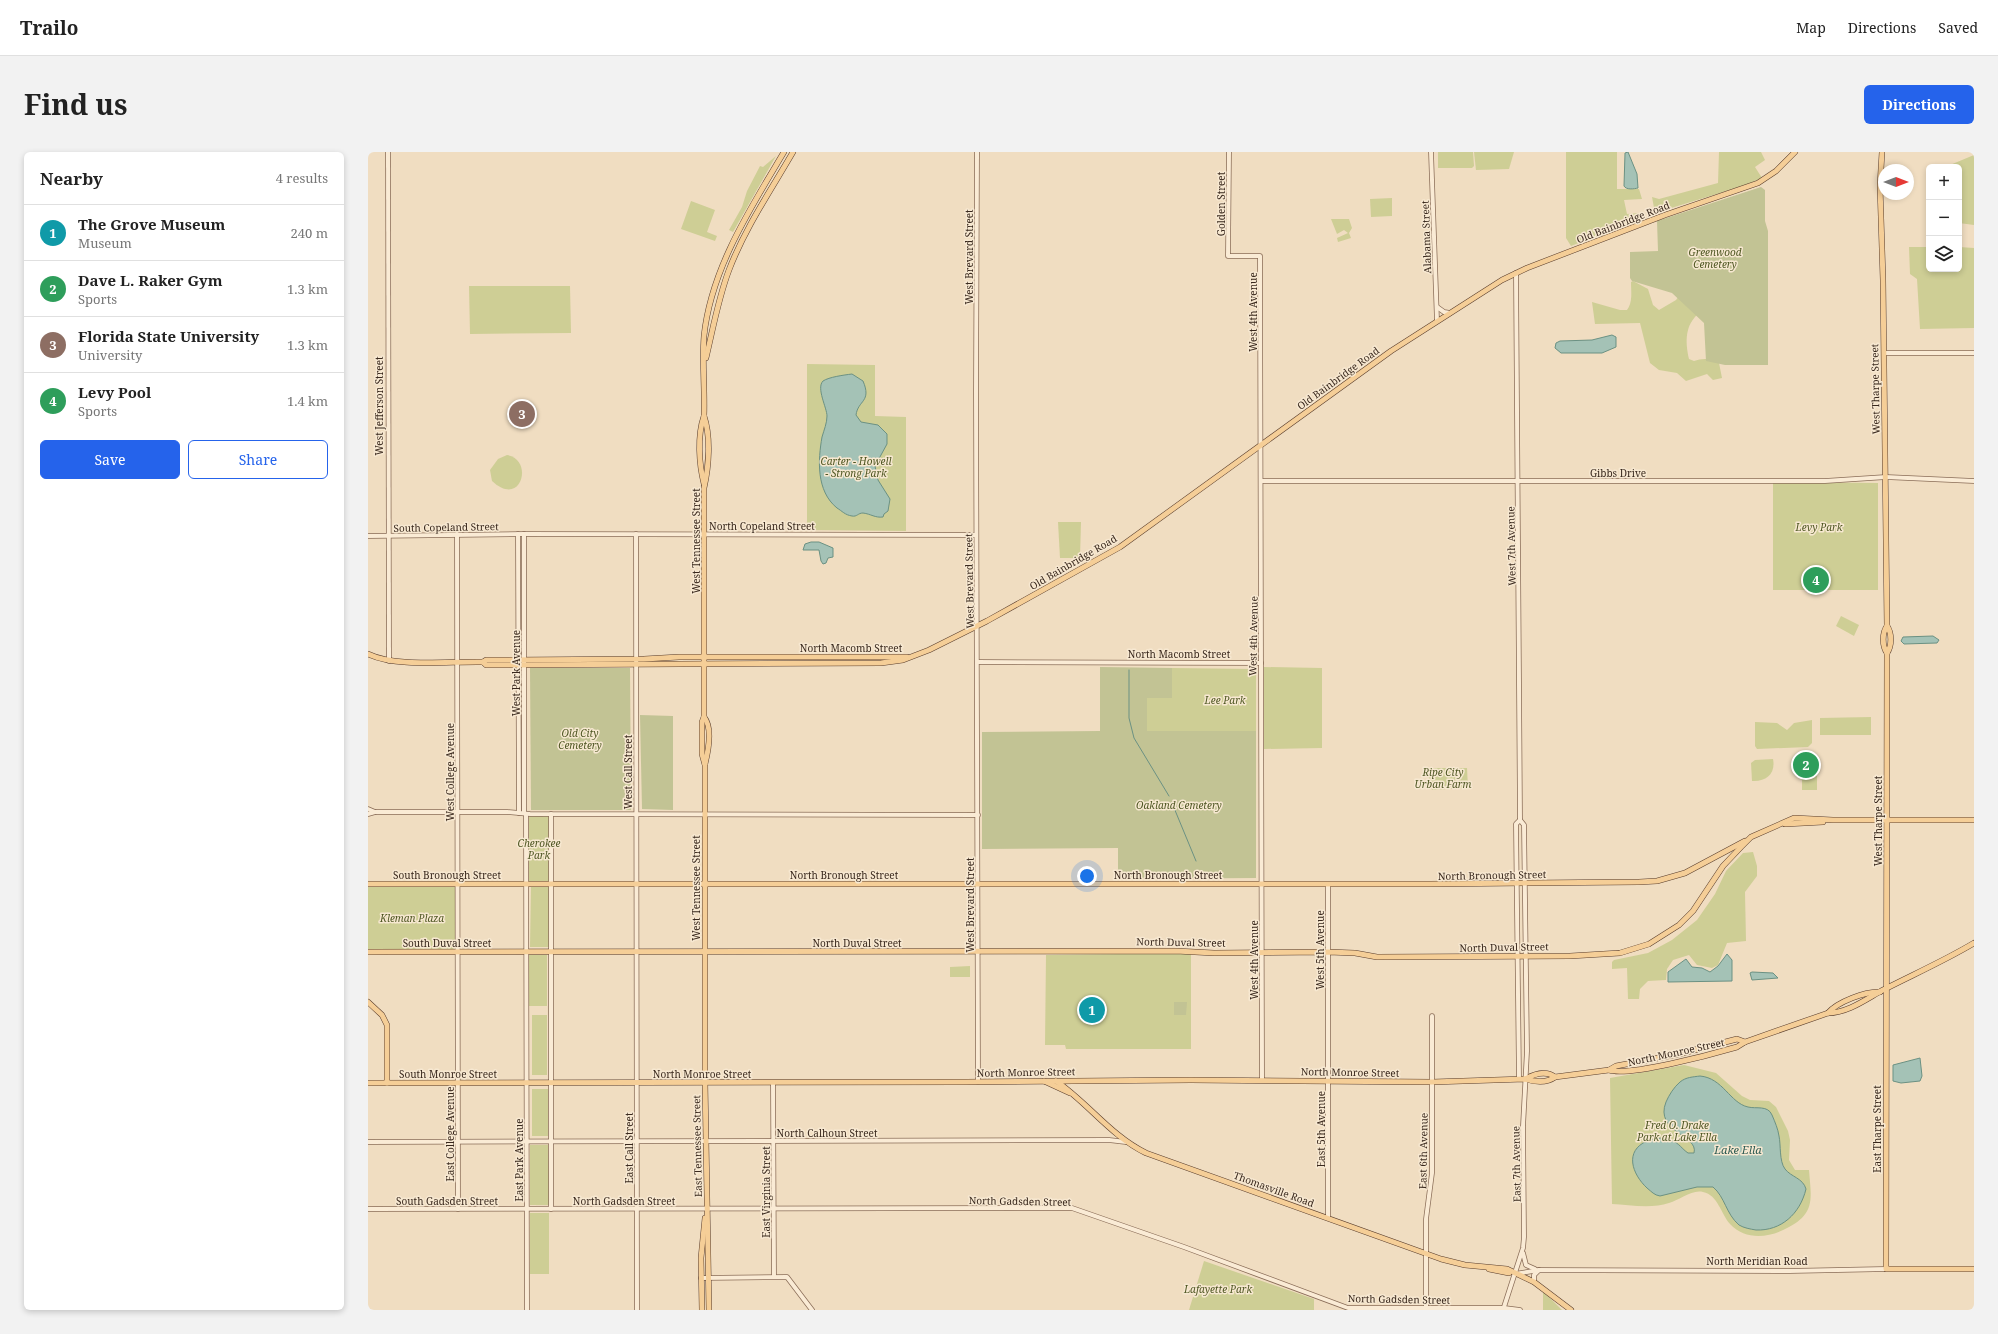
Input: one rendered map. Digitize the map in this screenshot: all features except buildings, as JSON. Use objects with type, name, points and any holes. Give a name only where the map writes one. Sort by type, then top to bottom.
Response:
[{"type":"main road","points":[[778,152],[778,162]]},
{"type":"main road","name":"West Tennessee Street","points":[[704,1011],[704,765],[708,754],[708,722],[704,717],[704,488],[708,472],[707,425],[704,416],[704,339],[706,325],[719,278],[737,234],[784,152]]},
{"type":"main road","name":"West Tennessee Street","points":[[704,365],[718,305],[731,264],[743,239],[793,152]]},
{"type":"main road","name":"Old Bainbridge Road","points":[[910,657],[930,650],[977,626],[1120,547],[1391,351],[1516,273],[1665,215],[1747,188],[1774,173],[1795,152]]},
{"type":"main road","name":"West Tharpe Street","points":[[1882,152],[1880,186],[1886,477],[1887,626],[1884,631],[1884,649],[1887,653],[1888,820],[1883,991]]},
{"type":"main road","name":"North Macomb Street","points":[[369,654],[389,661],[483,662],[486,665],[521,662],[704,661],[881,663],[897,662],[910,657]]},
{"type":"main road","name":"North Duval Street","points":[[527,952],[1328,952],[1355,953],[1377,957],[1612,954],[1644,946],[1661,938],[1685,920],[1723,866],[1751,838],[1794,818],[1833,820],[1974,820]]},
{"type":"main road","name":"North Bronough Street","points":[[526,884],[1328,884],[1639,882],[1670,878],[1694,869],[1751,838]]},
{"type":"main road","name":"South Bronough Street","points":[[368,884],[526,884]]},
{"type":"main road","name":"North Monroe Street","points":[[1609,1070],[1617,1073],[1653,1067],[1732,1049],[1745,1042],[1828,1013],[1833,1007],[1871,991],[1883,991],[1932,967],[1974,943]]},
{"type":"main road","name":"South Duval Street","points":[[368,952],[527,952]]},
{"type":"main road","name":"East Tharpe Street","points":[[1883,991],[1886,1269]]},
{"type":"main road","points":[[368,1002],[384,1018],[387,1025],[387,1083]]},
{"type":"main road","name":"East Tennessee Street","points":[[704,1011],[709,1310]]},
{"type":"main road","name":"North Monroe Street","points":[[527,1083],[978,1082],[1076,1080],[1432,1082],[1522,1079],[1533,1081],[1550,1080],[1555,1077],[1609,1070],[1616,1066],[1653,1060],[1737,1039],[1745,1042]]},
{"type":"main road","points":[[1653,1060],[1653,1067]]},
{"type":"main road","points":[[1073,1093],[1071,1088],[1076,1080]]},
{"type":"main road","name":"Thomasville Road","points":[[1043,1081],[1073,1093]]},
{"type":"main road","name":"Thomasville Road","points":[[1056,1081],[1073,1093],[1126,1142],[1146,1153],[1425,1254],[1452,1262],[1485,1267],[1515,1274],[1534,1282],[1571,1310]]},
{"type":"main road","name":"South Monroe Street","points":[[368,1083],[527,1083]]},
{"type":"main road","name":"East Tennessee Street","points":[[702,1310],[702,1237],[707,1209]]},
{"type":"main road","name":"North Meridian Road","points":[[1886,1269],[1974,1269]]},
{"type":"street","name":"West Jefferson Street","points":[[388,152],[389,661]]},
{"type":"street","name":"West Brevard Street","points":[[977,152],[976,535],[978,1082]]},
{"type":"street","name":"Golden Street","points":[[1229,152],[1228,256],[1260,256]]},
{"type":"street","name":"Alabama Street","points":[[1431,152],[1437,321]]},
{"type":"street","name":"West 4th Avenue","points":[[1260,256],[1262,443],[1262,1080]]},
{"type":"street","name":"West 7th Avenue","points":[[1516,273],[1520,820],[1524,825],[1527,1015]]},
{"type":"street","points":[[1436,306],[1444,312],[1450,313]]},
{"type":"street","points":[[1884,353],[1974,352]]},
{"type":"street","name":"Gibbs Drive","points":[[1262,481],[1825,481],[1886,477],[1974,481]]},
{"type":"street","name":"West College Avenue","points":[[457,534],[458,1011]]},
{"type":"street","name":"West Park Avenue","points":[[518,534],[518,633],[524,693],[527,1010]]},
{"type":"street","name":"South Copeland Street","points":[[368,536],[524,534]]},
{"type":"street","name":"North Copeland Street","points":[[524,534],[976,535]]},
{"type":"street","name":"West Park Avenue","points":[[519,813],[518,693],[524,633],[524,534]]},
{"type":"street","name":"West Call Street","points":[[636,534],[636,1011]]},
{"type":"street","points":[[518,556],[524,556]]},
{"type":"street","points":[[518,633],[524,633]]},
{"type":"street","name":"North Macomb Street","points":[[977,662],[1261,663]]},
{"type":"street","points":[[518,693],[524,693]]},
{"type":"street","points":[[519,784],[524,784]]},
{"type":"street","points":[[368,809],[375,812]]},
{"type":"street","points":[[368,814],[375,812],[458,812],[525,814],[978,815]]},
{"type":"street","points":[[551,1209],[550,1011],[552,814]]},
{"type":"street","name":"West 7th Avenue","points":[[1518,1016],[1516,824],[1520,820]]},
{"type":"street","name":"West 5th Avenue","points":[[1328,884],[1328,1016]]},
{"type":"street","points":[[1517,909],[1525,909]]},
{"type":"street","name":"East Park Avenue","points":[[527,1010],[527,1310]]},
{"type":"street","name":"East College Avenue","points":[[458,1011],[458,1209]]},
{"type":"street","name":"East Call Street","points":[[636,1011],[637,1310]]},
{"type":"street","name":"East 7th Avenue","points":[[1522,1079],[1527,1051],[1527,1015]]},
{"type":"street","name":"East 5th Avenue","points":[[1328,1016],[1328,1218]]},
{"type":"street","name":"East 6th Avenue","points":[[1426,1309],[1426,1219],[1432,1178],[1432,1016]]},
{"type":"street","name":"East 7th Avenue","points":[[1504,1309],[1523,1248],[1522,1079],[1519,1051],[1518,1016]]},
{"type":"street","points":[[1519,1051],[1527,1051]]},
{"type":"street","name":"East Virginia Street","points":[[773,1083],[774,1277]]},
{"type":"street","points":[[1109,1140],[1114,1132]]},
{"type":"street","name":"North Calhoun Street","points":[[368,1142],[1109,1140],[1126,1142]]},
{"type":"street","name":"North Gadsden Street","points":[[527,1209],[1072,1208],[1192,1250],[1342,1306],[1354,1308],[1520,1310]]},
{"type":"street","name":"South Gadsden Street","points":[[368,1210],[527,1209]]},
{"type":"street","points":[[1523,1248],[1523,1260],[1526,1265],[1539,1270]]},
{"type":"street","name":"North Meridian Road","points":[[1515,1274],[1539,1270],[1789,1271],[1886,1269]]},
{"type":"street","points":[[1534,1282],[1534,1274],[1539,1270]]},
{"type":"street","points":[[701,1278],[787,1277],[805,1303],[812,1310]]},
{"type":"green space","points":[[1438,152],[1473,152],[1474,166],[1472,168],[1438,168]]},
{"type":"green space","points":[[1474,152],[1514,152],[1509,169],[1476,170]]},
{"type":"green space","points":[[1566,152],[1617,152],[1617,189],[1639,189],[1642,199],[1624,200],[1627,214],[1641,213],[1642,218],[1571,246],[1566,238]]},
{"type":"green space","points":[[1719,152],[1761,152],[1765,160],[1755,167],[1762,178],[1746,185],[1655,213],[1652,197],[1659,199],[1718,183]]},
{"type":"green space","points":[[1974,155],[1974,225],[1962,223],[1962,164],[1952,164]]},
{"type":"green space","points":[[776,156],[733,232],[729,230],[742,207],[747,191],[760,166],[763,167]]},
{"type":"green space","name":"Greenwood Cemetery","points":[[1761,187],[1765,190],[1765,221],[1768,231],[1768,365],[1725,365],[1706,361],[1704,323],[1672,293],[1632,281],[1630,278],[1630,252],[1658,251],[1657,221]]},
{"type":"green space","points":[[1392,198],[1392,216],[1371,217],[1370,199]]},
{"type":"green space","points":[[691,201],[715,210],[707,232],[717,236],[715,241],[681,229]]},
{"type":"green space","points":[[1331,219],[1349,219],[1352,228],[1349,233],[1351,238],[1338,242],[1337,238],[1348,233],[1344,230],[1337,234]]},
{"type":"green space","points":[[1909,247],[1926,247],[1926,272],[1962,272],[1962,247],[1974,248],[1974,328],[1920,329],[1917,279],[1910,274]]},
{"type":"green space","points":[[1633,281],[1648,289],[1653,305],[1659,310],[1676,300],[1679,296],[1699,313],[1691,323],[1687,334],[1689,359],[1694,361],[1707,359],[1716,361],[1719,363],[1722,378],[1713,380],[1707,374],[1686,381],[1677,373],[1659,370],[1650,363],[1640,323],[1595,324],[1592,302],[1620,310],[1627,310],[1631,300],[1631,282]]},
{"type":"green space","points":[[469,286],[570,286],[571,333],[470,334]]},
{"type":"green space","name":"Carter - Howell - Strong Park","points":[[807,364],[875,365],[875,416],[906,417],[906,531],[807,530]]},
{"type":"green space","points":[[507,455],[515,458],[520,465],[522,472],[521,480],[517,486],[511,489],[502,488],[492,481],[490,470],[498,459]]},
{"type":"green space","name":"Levy Park","points":[[1773,482],[1878,483],[1878,590],[1773,590]]},
{"type":"green space","points":[[1058,522],[1081,522],[1080,558],[1060,558]]},
{"type":"green space","points":[[1841,616],[1859,625],[1854,636],[1836,626]]},
{"type":"green space","name":"Oakland Cemetery","points":[[1100,667],[1172,668],[1172,698],[1147,698],[1147,731],[1256,731],[1256,878],[1118,879],[1118,848],[982,849],[982,732],[1100,731]]},
{"type":"green space","points":[[1264,667],[1322,668],[1322,748],[1264,749]]},
{"type":"green space","name":"Old City Cemetery","points":[[530,668],[630,668],[631,810],[531,810]]},
{"type":"green space","name":"Lee Park","points":[[1172,668],[1254,669],[1256,672],[1256,731],[1147,731],[1147,698],[1172,698]]},
{"type":"green space","points":[[640,715],[673,716],[673,810],[642,809]]},
{"type":"green space","points":[[1871,717],[1871,735],[1820,735],[1820,718]]},
{"type":"green space","points":[[1812,720],[1812,743],[1808,747],[1757,749],[1755,746],[1755,722],[1777,723],[1787,730],[1794,723]]},
{"type":"green space","points":[[1773,759],[1773,769],[1769,776],[1762,780],[1752,781],[1751,763],[1755,760]]},
{"type":"green space","name":"Ripe City Urban Farm","points":[[1426,768],[1467,768],[1468,788],[1432,790]]},
{"type":"green space","points":[[1802,774],[1817,774],[1817,790],[1802,790]]},
{"type":"green space","name":"Cherokee Park","points":[[529,816],[550,816],[550,881],[529,881]]},
{"type":"green space","points":[[1753,852],[1757,866],[1757,876],[1745,892],[1746,941],[1727,943],[1718,965],[1712,968],[1697,965],[1689,955],[1673,960],[1667,969],[1666,980],[1648,981],[1640,989],[1639,999],[1628,999],[1627,968],[1612,969],[1612,962],[1614,960],[1648,953],[1672,940],[1697,920],[1715,894],[1726,871],[1743,853]]},
{"type":"green space","points":[[531,886],[549,887],[549,947],[530,947]]},
{"type":"green space","name":"Kleman Plaza","points":[[368,887],[456,887],[456,947],[454,949],[368,949]]},
{"type":"green space","points":[[1191,953],[1191,1049],[1066,1049],[1065,1045],[1045,1045],[1046,955]]},
{"type":"green space","points":[[529,955],[547,955],[547,1006],[529,1006]]},
{"type":"green space","points":[[970,966],[970,977],[950,977],[950,967]]},
{"type":"green space","points":[[1174,1002],[1187,1002],[1186,1015],[1174,1015]]},
{"type":"green space","points":[[532,1015],[547,1015],[547,1075],[532,1075]]},
{"type":"green space","name":"Lake Ella","points":[[1684,1065],[1716,1073],[1742,1096],[1750,1100],[1769,1101],[1776,1107],[1788,1131],[1790,1140],[1789,1160],[1795,1170],[1809,1170],[1811,1188],[1810,1203],[1808,1210],[1798,1222],[1774,1234],[1758,1236],[1743,1233],[1730,1224],[1719,1205],[1712,1197],[1699,1191],[1690,1193],[1673,1202],[1662,1205],[1640,1206],[1612,1204],[1610,1078]]},
{"type":"green space","points":[[532,1089],[548,1089],[548,1136],[532,1136]]},
{"type":"green space","points":[[530,1145],[548,1145],[550,1205],[530,1205]]},
{"type":"green space","points":[[530,1213],[549,1213],[549,1274],[530,1274]]},
{"type":"green space","name":"Lafayette Park","points":[[1204,1261],[1314,1299],[1314,1310],[1189,1310]]},
{"type":"green space","points":[[1543,1291],[1562,1310],[1543,1310]]},
{"type":"water","points":[[1628,152],[1637,174],[1638,188],[1628,189],[1624,186],[1625,153]]},
{"type":"water","points":[[1612,335],[1616,337],[1616,347],[1602,353],[1561,353],[1555,348],[1556,343],[1560,341],[1592,340]]},
{"type":"water","points":[[852,374],[863,381],[866,393],[856,415],[861,422],[878,425],[887,434],[887,444],[875,466],[878,480],[890,499],[888,511],[883,517],[863,513],[854,516],[845,514],[830,501],[825,493],[820,475],[819,465],[822,437],[827,416],[821,393],[821,384],[829,378]]},
{"type":"water","points":[[819,542],[833,548],[833,557],[828,558],[826,563],[823,564],[819,550],[803,550],[805,544]]},
{"type":"water","points":[[1933,636],[1939,640],[1937,643],[1904,644],[1901,641],[1903,637]]},
{"type":"water","points":[[1727,954],[1732,960],[1732,981],[1668,982],[1668,972],[1686,959],[1692,967],[1702,968],[1710,972],[1718,966]]},
{"type":"water","points":[[1750,973],[1773,973],[1778,978],[1752,980]]},
{"type":"water","points":[[1920,1058],[1922,1076],[1920,1081],[1901,1083],[1893,1081],[1893,1065]]},
{"type":"water","name":"Lake Ella","points":[[1700,1076],[1715,1081],[1742,1105],[1768,1110],[1772,1115],[1779,1133],[1783,1166],[1788,1172],[1802,1182],[1806,1189],[1799,1206],[1794,1213],[1774,1228],[1756,1230],[1739,1225],[1731,1216],[1717,1191],[1713,1187],[1697,1187],[1660,1196],[1647,1188],[1634,1170],[1633,1157],[1635,1151],[1640,1145],[1653,1139],[1665,1138],[1671,1140],[1688,1153],[1694,1153],[1694,1147],[1671,1127],[1666,1120],[1664,1112],[1667,1099],[1682,1080]]},
{"type":"waterway","points":[[1129,670],[1129,718],[1134,738],[1169,796]]},
{"type":"waterway","points":[[1172,803],[1196,861]]},
{"type":"place","name":"Florida State University","points":[[522,414]]},
{"type":"place","name":"Levy Pool","points":[[1816,580]]},
{"type":"place","name":"Dave L. Raker Gym","points":[[1806,765]]},
{"type":"place","name":"The Grove Museum","points":[[1092,1010]]},
{"type":"park label","name":"Fred O. Drake Park at Lake Ella","points":[[1677,1130]]}]
